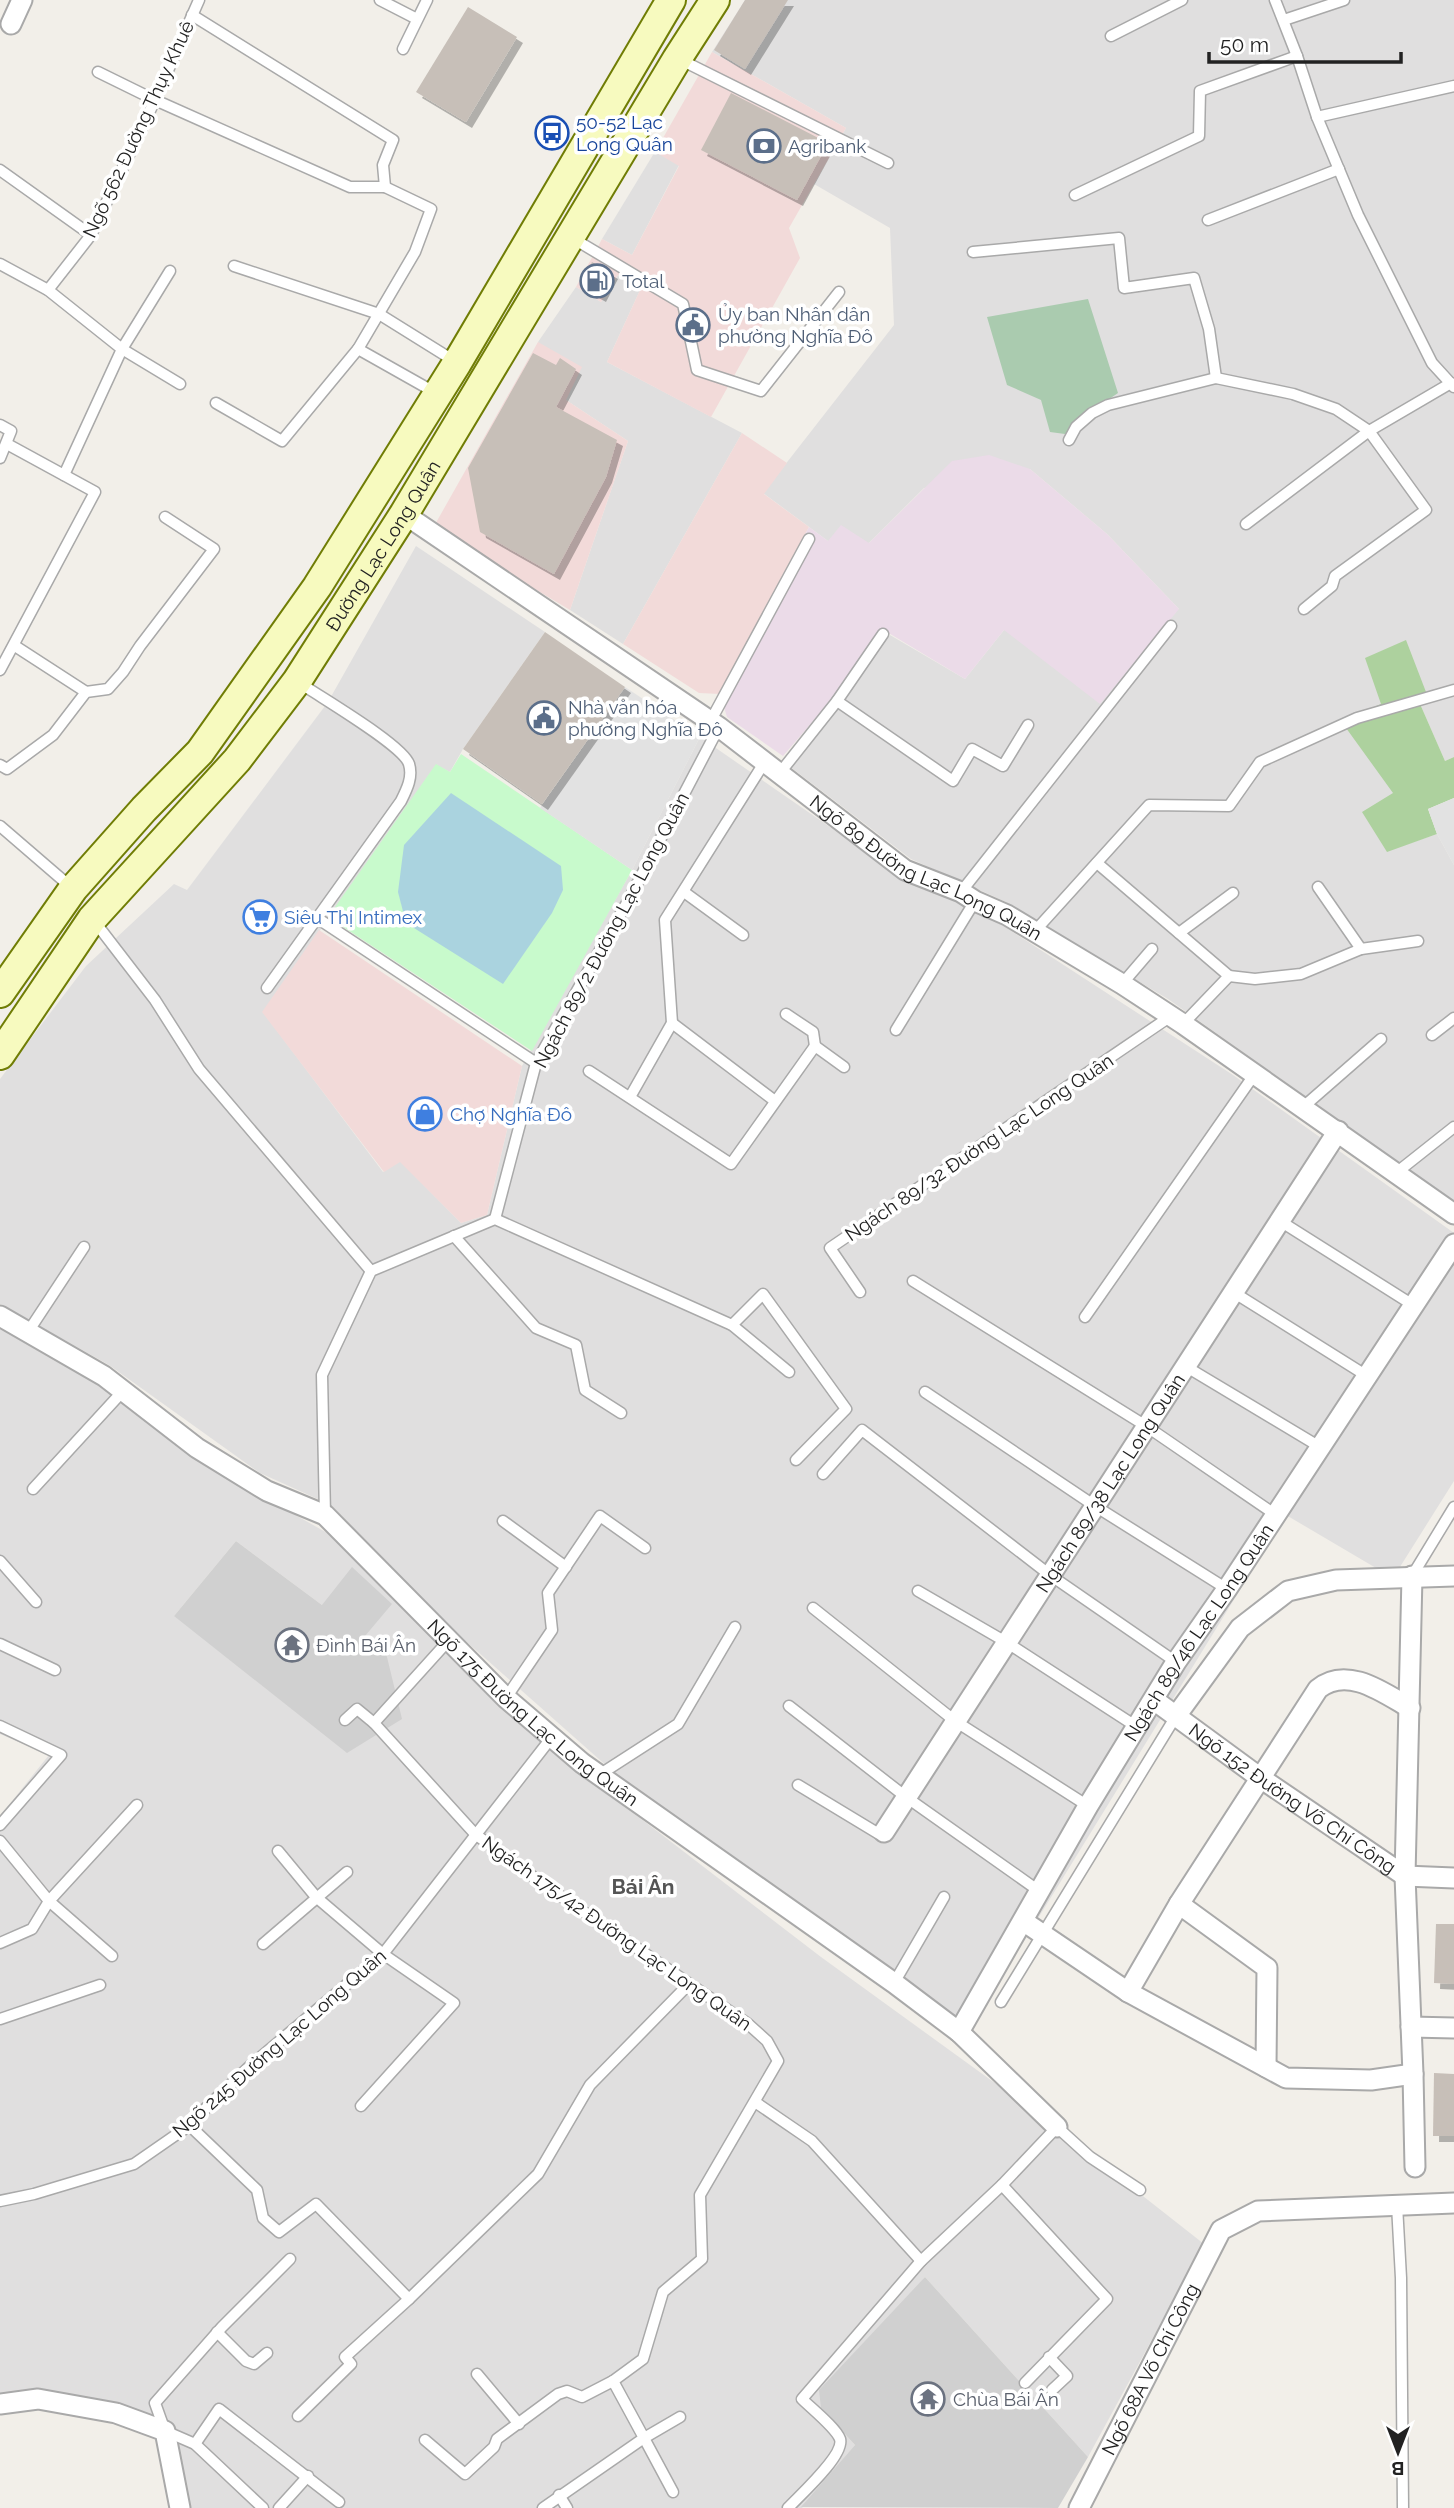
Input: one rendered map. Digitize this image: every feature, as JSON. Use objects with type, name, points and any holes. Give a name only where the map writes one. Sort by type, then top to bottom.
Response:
[{"type":"main road","name":"Đường Lạc Long Quân","points":[[1,989],[73,889],[144,809],[200,752],[317,587],[457,363],[671,0]]},
{"type":"main road","name":"Đường Lạc Long Quân","points":[[0,1055],[92,919],[237,760],[296,681],[404,514],[677,59],[718,2]]},
{"type":"main road","points":[[457,363],[484,379]]},
{"type":"main road","points":[[317,587],[346,606]]},
{"type":"main road","points":[[104,855],[128,877]]},
{"type":"street","points":[[10,24],[22,0]]},
{"type":"street","name":"Ngõ 89 Đường Lạc Long Quân","points":[[404,514],[714,724],[905,870],[1007,915],[1122,984],[1338,1131],[1454,1214]]},
{"type":"street","name":"Ngách 89/38 Lạc Long Quân","points":[[884,1832],[1338,1131]]},
{"type":"street","name":"Ngách 89/46 Lạc Long Quân","points":[[959,2032],[1088,1806],[1176,1662],[1454,1244]]},
{"type":"street","name":"Ngõ 175 Đường Lạc Long Quân","points":[[0,1316],[104,1376],[197,1448],[267,1491],[325,1515],[506,1698],[552,1737],[599,1775],[894,1983],[959,2032],[1056,2127]]},
{"type":"street","points":[[1412,1576],[1405,1876],[1415,2167]]},
{"type":"street","points":[[1176,1716],[1240,1628],[1288,1591],[1336,1580],[1454,1576]]},
{"type":"street","points":[[1128,1992],[1179,1904],[1318,1689],[1328,1682],[1346,1679],[1370,1684],[1410,1708]]},
{"type":"street","name":"Ngõ 152 Đường Võ Chí Công","points":[[1154,1700],[1259,1777],[1405,1876],[1454,1878]]},
{"type":"street","points":[[1179,1904],[1267,1968],[1266,2067]]},
{"type":"street","points":[[1023,1921],[1128,1992],[1286,2078],[1371,2080],[1413,2074]]},
{"type":"street","points":[[1411,2027],[1454,2028]]},
{"type":"street","points":[[1397,2204],[1454,2203]]},
{"type":"street","name":"Ngõ 68A Võ Chí Công","points":[[1079,2508],[1221,2230],[1258,2211],[1397,2204]]},
{"type":"street","points":[[0,2404],[38,2399],[116,2413],[165,2431],[180,2508]]},
{"type":"lane","name":"Ngõ 562 Đường Thụy Khuê","points":[[48,290],[91,234],[199,0]]},
{"type":"lane","points":[[380,0],[417,19]]},
{"type":"lane","points":[[403,49],[427,0]]},
{"type":"lane","points":[[1111,36],[1182,0]]},
{"type":"lane","points":[[1246,524],[1368,431],[1452,385],[1432,363],[1358,215],[1317,117],[1275,0]]},
{"type":"lane","points":[[1284,20],[1344,0]]},
{"type":"lane","points":[[192,15],[393,140],[383,165],[385,187]]},
{"type":"lane","points":[[1075,195],[1199,136],[1200,91],[1297,56]]},
{"type":"lane","points":[[677,59],[888,163]]},
{"type":"lane","points":[[98,72],[350,187],[385,187],[431,209],[415,252],[358,349],[282,441],[216,403]]},
{"type":"lane","points":[[1317,117],[1454,86]]},
{"type":"lane","points":[[1208,220],[1339,169]]},
{"type":"lane","points":[[0,170],[91,234]]},
{"type":"lane","points":[[570,237],[683,304],[697,370],[761,391],[839,292]]},
{"type":"lane","points":[[973,252],[1119,238],[1124,288],[1194,278],[1209,329],[1216,378]]},
{"type":"lane","points":[[0,264],[48,290],[122,349],[180,384]]},
{"type":"lane","points":[[234,266],[379,314],[457,363]]},
{"type":"lane","points":[[64,475],[122,349],[170,271]]},
{"type":"lane","points":[[358,349],[437,393]]},
{"type":"lane","points":[[1069,440],[1076,427],[1092,413],[1108,405],[1216,378],[1293,394],[1336,409],[1368,431],[1426,510],[1335,576],[1332,586],[1304,609]]},
{"type":"lane","points":[[0,425],[11,431],[0,458]]},
{"type":"lane","points":[[0,670],[95,492],[7,444]]},
{"type":"lane","points":[[15,646],[86,692],[108,689],[214,550],[164,517]]},
{"type":"lane","name":"Ngách 89/2 Đường Lạc Long Quân","points":[[495,1219],[536,1063],[628,901],[714,724],[809,539]]},
{"type":"lane","points":[[896,1030],[968,896],[1171,626]]},
{"type":"lane","points":[[630,1097],[672,1023],[666,920],[772,768],[837,701],[883,635]]},
{"type":"lane","points":[[267,988],[401,801],[410,777],[409,765],[397,748],[296,681]]},
{"type":"lane","points":[[1035,931],[1149,805],[1229,806],[1260,762],[1357,718],[1454,690]]},
{"type":"lane","points":[[0,765],[7,769],[53,735],[86,692]]},
{"type":"lane","points":[[837,701],[953,781],[972,749],[1003,766],[1028,725]]},
{"type":"lane","points":[[0,826],[73,889]]},
{"type":"lane","points":[[1097,863],[1229,976],[1255,979],[1301,974],[1361,949],[1418,941]]},
{"type":"lane","points":[[1318,887],[1361,949]]},
{"type":"lane","points":[[684,892],[743,935]]},
{"type":"lane","points":[[1179,933],[1233,892]]},
{"type":"lane","points":[[317,918],[536,1063]]},
{"type":"lane","points":[[92,919],[155,1000],[199,1069],[371,1271]]},
{"type":"lane","points":[[1122,984],[1152,949]]},
{"type":"lane","points":[[1177,1020],[1229,976]]},
{"type":"lane","points":[[589,1071],[731,1164],[815,1046],[813,1032],[786,1014]]},
{"type":"lane","points":[[1432,1035],[1454,1018]]},
{"type":"lane","name":"Ngách 89/32 Đường Lạc Long Quân","points":[[860,1292],[830,1248],[1177,1020]]},
{"type":"lane","points":[[672,1023],[775,1101]]},
{"type":"lane","points":[[1301,1108],[1381,1039]]},
{"type":"lane","points":[[815,1046],[844,1067]]},
{"type":"lane","points":[[1085,1317],[1254,1075]]},
{"type":"lane","points":[[1396,1173],[1454,1127]]},
{"type":"lane","points":[[325,1515],[322,1375],[371,1271],[495,1219],[732,1325],[789,1372]]},
{"type":"lane","points":[[1280,1221],[1413,1305]]},
{"type":"lane","points":[[454,1237],[536,1328],[576,1345],[585,1390],[621,1413]]},
{"type":"lane","points":[[28,1332],[84,1247]]},
{"type":"lane","points":[[913,1281],[1146,1426],[1276,1515]]},
{"type":"lane","points":[[1233,1292],[1367,1376]]},
{"type":"lane","points":[[732,1325],[763,1294],[846,1409],[796,1460]]},
{"type":"lane","points":[[1185,1366],[1320,1447]]},
{"type":"lane","points":[[33,1489],[123,1391]]},
{"type":"lane","points":[[925,1392],[1095,1506],[1227,1589]]},
{"type":"lane","points":[[823,1474],[862,1430],[1050,1575],[1176,1662]]},
{"type":"lane","points":[[1412,1576],[1454,1507]]},
{"type":"lane","points":[[506,1698],[552,1630],[548,1593],[600,1516],[645,1548]]},
{"type":"lane","points":[[503,1521],[566,1567]]},
{"type":"lane","points":[[0,1561],[36,1602]]},
{"type":"lane","points":[[918,1591],[1006,1642],[1137,1727]]},
{"type":"lane","points":[[813,1608],[955,1721],[1088,1806]]},
{"type":"lane","points":[[599,1775],[678,1724],[735,1627]]},
{"type":"lane","points":[[345,1720],[357,1709],[373,1723],[449,1640]]},
{"type":"lane","points":[[0,1644],[55,1670]]},
{"type":"lane","points":[[789,1706],[906,1797],[1039,1891]]},
{"type":"lane","name":"Ngõ 152 Đường Võ Chí Công","points":[[1001,2002],[1176,1716]]},
{"type":"lane","name":"Ngách 175/42 Đường Lạc Long Quân","points":[[373,1723],[475,1834],[754,2029],[774,2051],[778,2061],[700,2195],[702,2259],[663,2292],[643,2359],[613,2381]]},
{"type":"lane","points":[[0,1726],[61,1755],[0,1825]]},
{"type":"lane","name":"Ngõ 245 Đường Lạc Long Quân","points":[[0,2201],[34,2194],[134,2164],[189,2125],[250,2066],[383,1954],[552,1737]]},
{"type":"lane","points":[[798,1785],[879,1834],[884,1832]]},
{"type":"lane","points":[[0,1943],[32,1929],[49,1901],[137,1805]]},
{"type":"lane","points":[[0,1841],[49,1901],[112,1956]]},
{"type":"lane","points":[[278,1851],[316,1897],[383,1954],[454,2003],[361,2105]]},
{"type":"lane","points":[[263,1944],[347,1872]]},
{"type":"lane","points":[[894,1983],[944,1897]]},
{"type":"lane","points":[[298,2416],[351,2364],[345,2357],[409,2300],[538,2174],[590,2085],[689,1984]]},
{"type":"lane","points":[[0,2020],[100,1985]]},
{"type":"lane","points":[[755,2102],[812,2141],[921,2262]]},
{"type":"lane","points":[[189,2125],[257,2190],[263,2218],[279,2232],[316,2204],[409,2300]]},
{"type":"lane","points":[[788,2508],[836,2456],[841,2445],[838,2435],[802,2399],[921,2262],[1002,2185],[1056,2127],[1090,2157],[1140,2190]]},
{"type":"lane","points":[[1002,2185],[1107,2300],[1025,2383]]},
{"type":"lane","points":[[1397,2204],[1401,2278],[1403,2508]]},
{"type":"lane","points":[[263,2508],[195,2444],[165,2431],[155,2403],[217,2332],[290,2259]]},
{"type":"lane","points":[[217,2332],[246,2361],[254,2364],[267,2353]]},
{"type":"lane","points":[[1049,2357],[1067,2376],[1052,2390]]},
{"type":"lane","points":[[477,2374],[519,2424]]},
{"type":"lane","points":[[425,2440],[465,2474],[494,2447],[498,2439],[563,2391],[582,2397],[613,2381],[673,2492]]},
{"type":"lane","points":[[195,2444],[219,2409],[339,2502]]},
{"type":"lane","points":[[543,2508],[644,2438],[680,2417]]},
{"type":"lane","points":[[279,2508],[308,2476]]},
{"type":"lane","points":[[559,2495],[567,2508]]},
{"type":"shaded area","points":[[745,0],[1454,0],[1454,757],[1445,761],[1417,697],[1381,705],[1393,793],[1387,851],[1437,834],[1454,865],[1454,1201],[1168,999],[1006,902],[911,859],[789,766],[890,635],[965,679],[1004,630],[1179,609],[1107,534],[1030,469],[924,488],[869,543],[828,541],[763,493],[894,325],[890,228],[814,184],[846,128],[712,52]]},
{"type":"shaded area","name":"Ủy ban Nhân dân phường Nghĩa Đô","points":[[712,52],[846,128],[789,228],[800,258],[711,417],[607,362],[641,288],[618,275],[601,302],[576,287],[602,239],[632,255],[679,166],[655,152]]},
{"type":"shaded area","points":[[656,150],[679,165],[632,255],[602,239]]},
{"type":"shaded area","points":[[618,275],[641,288],[607,362],[742,433],[623,644],[570,610],[628,441],[566,400],[538,342],[576,287],[601,302]]},
{"type":"shaded area","points":[[538,342],[582,367],[566,400],[628,441],[570,610],[433,528]]},
{"type":"shaded area","points":[[742,433],[787,463],[764,494],[809,527],[720,694],[699,693],[623,644]]},
{"type":"shaded area","points":[[989,455],[1030,469],[1107,534],[1179,609],[1100,704],[1004,630],[965,679],[882,629],[833,698],[783,756],[727,717],[720,694],[809,527],[828,541],[841,525],[869,543],[952,461]]},
{"type":"shaded area","points":[[416,546],[545,632],[463,749],[450,772],[436,765],[263,1012],[383,1172],[400,1161],[461,1223],[487,1215],[522,1066],[632,870],[700,737],[892,870],[1002,925],[1233,1075],[1454,1233],[1454,1481],[1393,1578],[1286,1515],[967,2034],[618,1776],[443,1621],[331,1505],[260,1473],[109,1365],[0,1304],[0,1079],[86,966],[174,884],[187,890],[328,702]]},
{"type":"shaded area","points":[[625,687],[700,737],[632,870],[540,808]]},
{"type":"shaded area","points":[[1454,798],[1454,865],[1437,834],[1428,809]]},
{"type":"shaded area","name":"Chợ Nghĩa Đô","points":[[319,930],[522,1066],[487,1215],[461,1223],[400,1162],[384,1172],[262,1012]]},
{"type":"shaded area","points":[[0,1326],[56,1356],[258,1494],[338,1539],[539,1734],[627,1808],[821,1957],[1050,2123],[1204,2244],[1088,2457],[925,2277],[821,2408],[855,2445],[802,2508],[184,2508],[157,2430],[25,2393],[0,2394],[0,1816],[49,1755],[0,1734]],"holes":[[[236,1541],[322,1605],[174,1616]]]},
{"type":"shaded area","name":"Đình Bái Ân","points":[[236,1541],[322,1605],[352,1567],[392,1604],[365,1636],[386,1653],[402,1719],[347,1753],[174,1616]]},
{"type":"shaded area","name":"Chùa Bái Ân","points":[[925,2277],[1088,2457],[1058,2508],[801,2507],[855,2445],[821,2408],[819,2390]]},
{"type":"green space","points":[[1088,299],[1118,393],[1080,419],[1065,434],[1050,432],[1041,400],[1007,385],[987,317]]},
{"type":"green space","points":[[1406,640],[1426,692],[1417,697],[1445,761],[1454,757],[1454,798],[1428,809],[1437,834],[1387,852],[1362,812],[1393,793],[1341,721],[1381,704],[1365,658]]},
{"type":"green space","points":[[461,754],[632,870],[532,1051],[328,917],[436,764],[450,772]]},
{"type":"water","points":[[451,793],[561,866],[563,890],[552,913],[503,984],[406,923],[398,892],[404,845]]},
{"type":"building","points":[[745,0],[788,0],[745,69],[714,50]]},
{"type":"building","points":[[468,7],[517,37],[466,122],[416,92]]},
{"type":"building","name":"Agribank","points":[[731,93],[828,143],[797,200],[701,150]]},
{"type":"building","name":"Total","points":[[592,262],[612,273],[600,296],[580,285]]},
{"type":"building","points":[[533,353],[556,365],[560,358],[576,369],[556,407],[617,440],[606,477],[554,574],[480,532],[468,468]]},
{"type":"building","name":"Nhà văn hóa phường Nghĩa Đô","points":[[545,632],[625,687],[542,804],[463,749]]},
{"type":"building","points":[[1436,1924],[1454,1924],[1454,1984],[1434,1983]]},
{"type":"building","points":[[1434,2073],[1454,2074],[1454,2136],[1433,2136]]},
{"type":"place","name":"50-52 Lạc Long Quân","points":[[552,133]]},
{"type":"place","name":"Agribank","points":[[764,146]]},
{"type":"place","name":"Total","points":[[597,281]]},
{"type":"place","name":"Ủy ban Nhân dân phường Nghĩa Đô","points":[[693,325]]},
{"type":"place","name":"Nhà văn hóa phường Nghĩa Đô","points":[[544,718]]},
{"type":"place","name":"Siêu Thị Intimex","points":[[260,917]]},
{"type":"place","name":"Chợ Nghĩa Đô","points":[[425,1114]]},
{"type":"place","name":"Đình Bái Ân","points":[[292,1645]]},
{"type":"place","name":"Chùa Bái Ân","points":[[928,2399]]},
{"type":"district","name":"Bái Ân","points":[[643,1886]]}]
